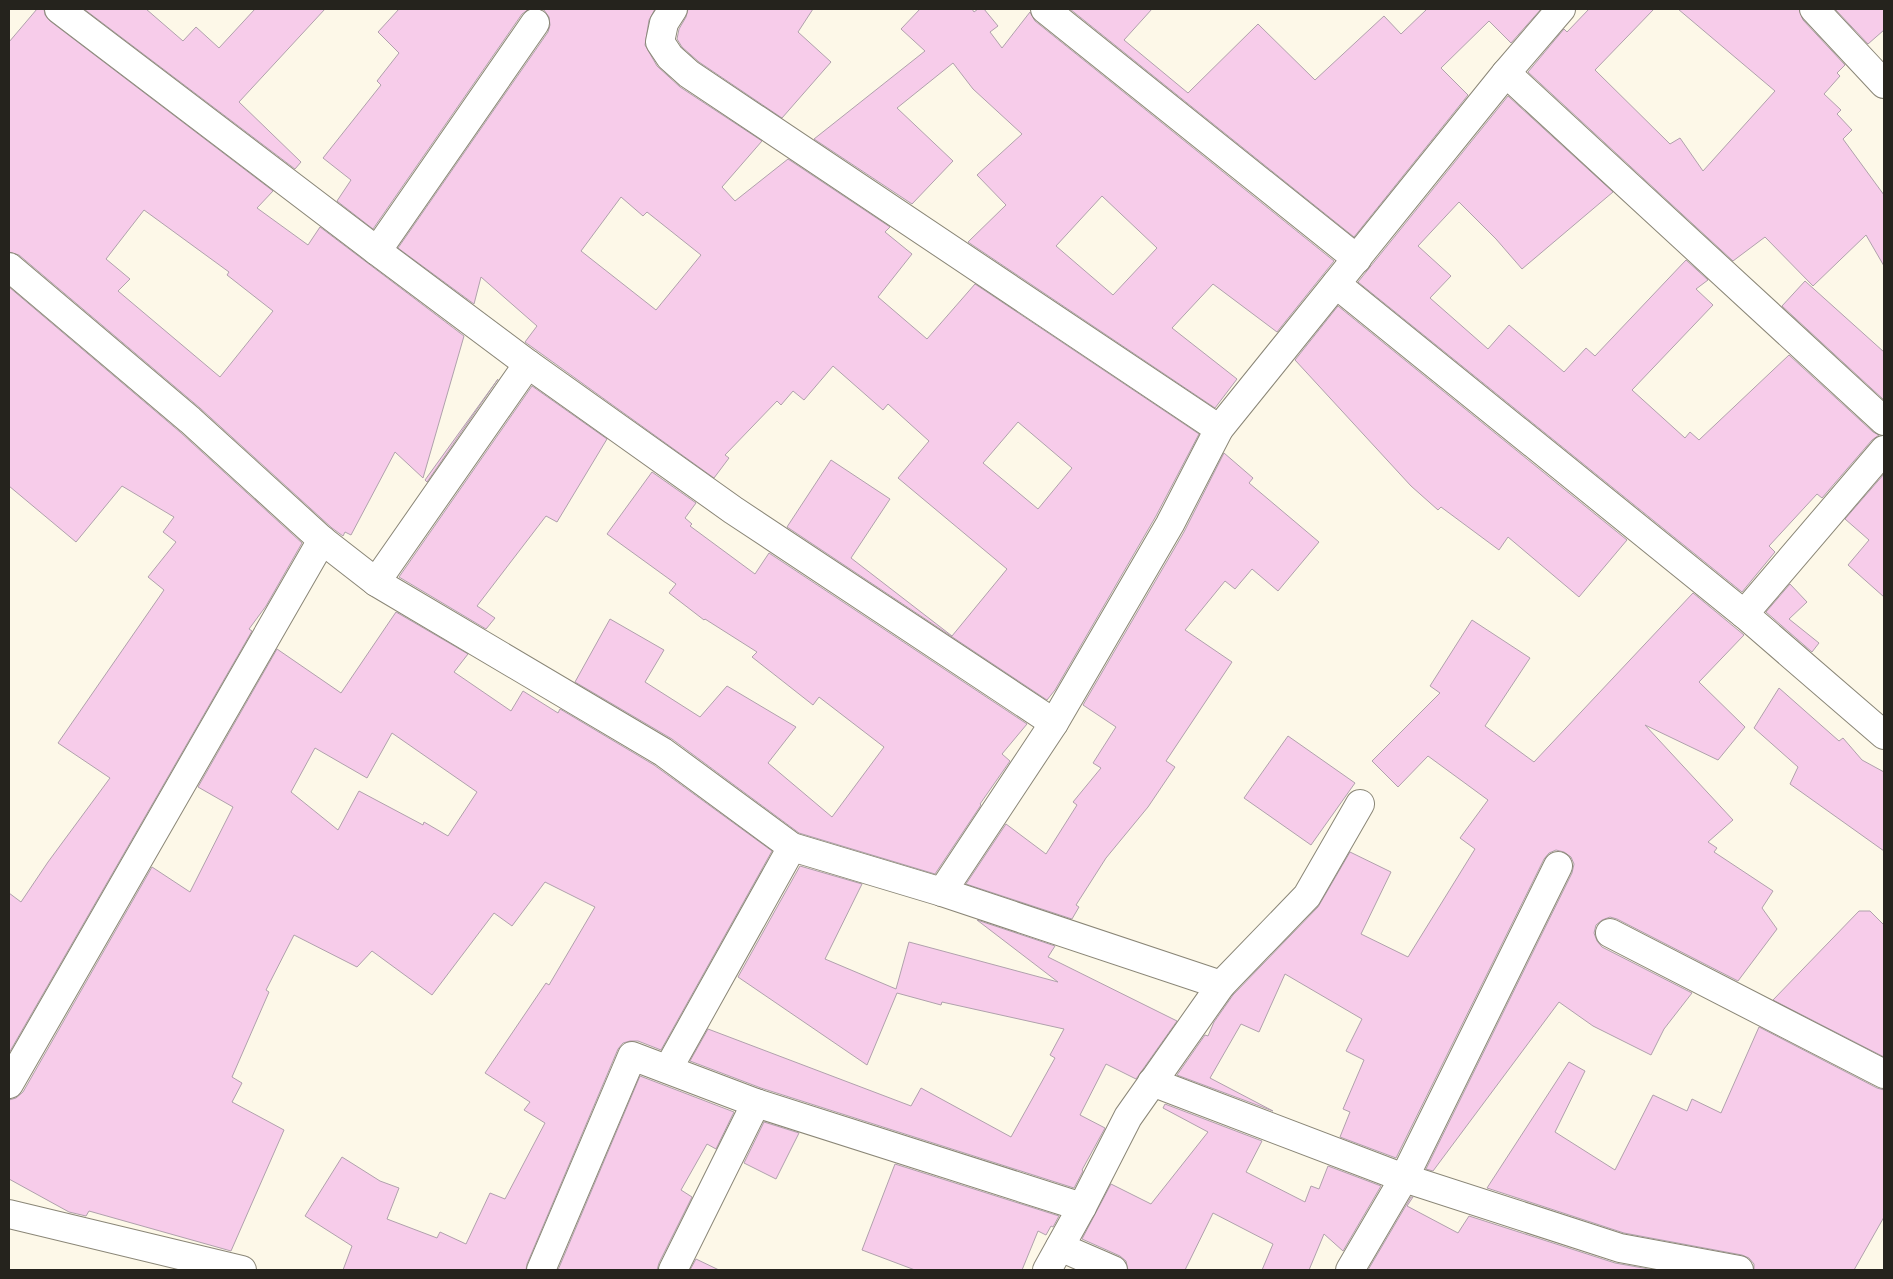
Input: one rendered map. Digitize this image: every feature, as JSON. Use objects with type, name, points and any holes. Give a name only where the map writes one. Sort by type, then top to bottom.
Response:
[{"type":"street","points":[[59,9],[528,364],[733,510],[1054,723]]},
{"type":"street","points":[[673,9],[664,23],[660,42],[670,57],[689,74],[1219,429]]},
{"type":"street","points":[[1046,9],[1357,259]]},
{"type":"street","points":[[942,892],[1054,723],[1170,524],[1219,429],[1506,72],[1561,9]]},
{"type":"street","points":[[1814,9],[1884,84]]},
{"type":"street","points":[[377,251],[536,23]]},
{"type":"street","points":[[1506,72],[1884,421]]},
{"type":"street","points":[[9,267],[190,420],[322,540],[376,582],[663,752],[792,847],[942,892],[1221,985]]},
{"type":"street","points":[[1336,284],[1744,614],[1884,735]]},
{"type":"street","points":[[376,582],[528,364]]},
{"type":"street","points":[[1744,614],[1884,450]]},
{"type":"street","points":[[9,1084],[322,540]]},
{"type":"street","points":[[1048,1270],[1128,1117],[1221,985],[1307,896],[1360,804]]},
{"type":"street","points":[[668,1069],[792,847]]},
{"type":"street","points":[[1350,1270],[1404,1178],[1558,866]]},
{"type":"street","points":[[1610,933],[1884,1074]]},
{"type":"street","points":[[541,1270],[632,1056],[756,1103],[1082,1207]]},
{"type":"street","points":[[1152,1082],[1404,1178],[1620,1248],[1739,1270]]},
{"type":"street","points":[[673,1270],[756,1103]]},
{"type":"street","points":[[9,1214],[242,1270]]},
{"type":"street","points":[[1060,1247],[1113,1270]]},
{"type":"building","points":[[37,9],[44,9],[45,15],[50,21],[273,191],[257,208],[308,245],[320,227],[464,336],[423,478],[395,452],[351,535],[345,532],[343,536],[200,408],[19,255],[9,252],[9,42]],"holes":[[[144,210],[229,272],[227,275],[273,311],[220,377],[118,291],[130,279],[106,259]]]},
{"type":"building","points":[[84,9],[146,9],[183,41],[196,27],[219,48],[255,9],[325,9],[239,102],[301,162],[295,169]]},
{"type":"building","points":[[399,9],[529,9],[522,14],[373,229],[337,201],[351,180],[323,158],[381,85],[377,81],[399,53],[378,32]]},
{"type":"building","points":[[540,9],[655,9],[649,20],[645,45],[657,66],[680,87],[762,141],[722,187],[735,201],[788,159],[890,227],[885,232],[912,254],[878,297],[927,339],[975,284],[1199,434],[1156,516],[1055,690],[1047,700],[787,527],[831,460],[890,499],[851,558],[952,636],[1007,569],[898,478],[929,441],[888,404],[883,410],[833,366],[804,400],[793,391],[781,405],[777,401],[725,455],[729,458],[714,478],[525,342],[537,326],[481,277],[474,304],[398,248],[548,32],[550,25],[549,17],[544,10]],"holes":[[[621,197],[643,216],[647,212],[701,255],[656,310],[581,251]],[[1018,422],[1072,468],[1038,509],[983,463]]]},
{"type":"building","points":[[688,9],[813,9],[798,32],[831,62],[782,118],[699,62],[682,47],[677,39],[679,29]]},
{"type":"building","points":[[920,9],[972,9],[974,12],[978,9],[984,9],[998,26],[990,32],[1002,48],[1030,12],[1035,21],[1334,261],[1277,332],[1213,284],[1172,328],[1237,379],[1215,408],[968,242],[1006,205],[977,175],[1022,134],[973,89],[953,63],[897,108],[953,161],[912,204],[814,139],[925,51],[901,29]],"holes":[[[1102,196],[1157,248],[1113,295],[1056,246]]]},
{"type":"building","points":[[1070,9],[1152,9],[1124,40],[1188,93],[1258,24],[1315,80],[1384,16],[1401,34],[1427,9],[1541,9],[1511,43],[1489,21],[1441,68],[1468,95],[1354,237]]},
{"type":"building","points":[[1589,9],[1654,9],[1595,70],[1670,144],[1680,138],[1703,171],[1775,91],[1678,9],[1799,9],[1803,20],[1845,65],[1837,73],[1840,76],[1824,94],[1841,110],[1837,114],[1852,130],[1843,139],[1884,195],[1884,266],[1866,235],[1813,286],[1765,237],[1733,261],[1528,72],[1564,29],[1567,32]]},
{"type":"building","points":[[1835,9],[1884,9],[1884,30],[1868,44]]},
{"type":"building","points":[[1508,96],[1613,192],[1522,269],[1496,239],[1459,202],[1418,246],[1451,276],[1430,298],[1488,349],[1509,325],[1564,372],[1586,348],[1595,356],[1686,260],[1708,280],[1696,289],[1713,305],[1632,390],[1685,438],[1690,432],[1699,440],[1789,355],[1873,432],[1879,435],[1872,440],[1822,498],[1817,494],[1769,546],[1775,552],[1742,592],[1358,282]]},
{"type":"building","points":[[1805,281],[1884,352],[1884,400],[1782,306]]},
{"type":"building","points":[[9,287],[180,432],[302,543],[266,606],[249,629],[252,631],[9,1053],[9,893],[21,902],[110,778],[58,743],[164,590],[148,577],[176,542],[163,532],[174,517],[122,486],[76,542],[9,486]]},
{"type":"building","points":[[1338,306],[1627,540],[1579,597],[1508,537],[1499,550],[1441,507],[1438,510],[1411,486],[1295,360]]},
{"type":"building","points":[[498,379],[427,482],[425,480]]},
{"type":"building","points":[[532,386],[607,439],[557,522],[546,516],[477,606],[495,618],[486,629],[399,577]]},
{"type":"building","points":[[1224,453],[1253,478],[1249,483],[1319,542],[1278,591],[1252,569],[1235,589],[1225,581],[1185,630],[1232,662],[1166,761],[1175,767],[1148,807],[1106,858],[1076,905],[1079,907],[1072,919],[966,884],[1006,824],[1046,854],[1077,805],[1073,802],[1101,768],[1093,763],[1116,727],[1083,705],[1184,532]]},
{"type":"building","points":[[652,472],[696,503],[685,518],[692,524],[690,526],[755,574],[769,553],[1027,724],[1002,754],[1010,761],[935,874],[799,833],[672,739],[575,682],[610,619],[664,650],[645,682],[700,717],[727,686],[796,727],[768,763],[832,817],[884,747],[819,697],[813,705],[752,657],[757,652],[704,620],[669,593],[676,584],[607,534]]},
{"type":"building","points":[[1884,474],[1884,597],[1848,565],[1869,540],[1845,519]]},
{"type":"building","points":[[1790,584],[1807,602],[1789,619],[1819,643],[1812,652],[1766,612]]},
{"type":"building","points":[[1693,593],[1744,635],[1699,682],[1745,727],[1718,760],[1645,725],[1733,820],[1708,842],[1717,848],[1714,852],[1773,891],[1762,908],[1777,929],[1738,981],[1617,919],[1610,917],[1602,920],[1596,925],[1594,933],[1602,947],[1692,993],[1664,1029],[1651,1055],[1593,1026],[1559,1002],[1433,1171],[1426,1169],[1572,873],[1574,864],[1571,857],[1564,852],[1556,850],[1549,853],[1544,859],[1396,1158],[1340,1137],[1350,1112],[1343,1109],[1364,1060],[1346,1051],[1362,1019],[1285,974],[1259,1032],[1241,1024],[1210,1078],[1273,1111],[1177,1075],[1205,1035],[1208,1036],[1214,1022],[1233,995],[1318,907],[1350,852],[1391,872],[1361,934],[1408,957],[1475,849],[1460,838],[1488,800],[1428,756],[1398,787],[1372,761],[1440,693],[1430,686],[1472,620],[1530,658],[1485,726],[1534,762]]},
{"type":"building","points":[[396,612],[468,654],[454,672],[511,711],[523,691],[558,713],[560,709],[654,765],[772,851],[661,1050],[638,1041],[623,1043],[618,1049],[526,1270],[343,1270],[352,1246],[305,1216],[342,1157],[380,1181],[399,1188],[387,1219],[437,1238],[440,1232],[466,1244],[490,1193],[505,1199],[545,1123],[524,1110],[530,1102],[485,1073],[546,983],[549,985],[595,907],[545,882],[512,926],[494,913],[432,995],[372,951],[357,967],[294,935],[266,990],[269,992],[232,1077],[242,1083],[232,1102],[284,1130],[231,1251],[89,1211],[86,1216],[69,1212],[9,1179],[9,1100],[16,1098],[23,1092],[152,867],[190,892],[233,807],[198,787],[277,649],[341,693]],"holes":[[[392,733],[477,792],[448,836],[424,822],[423,825],[359,791],[338,830],[291,792],[315,748],[367,778]]]},
{"type":"building","points":[[1779,688],[1839,741],[1843,738],[1862,760],[1884,772],[1884,851],[1790,784],[1798,767],[1754,728]]},
{"type":"building","points":[[1288,736],[1355,783],[1311,845],[1244,798]]},
{"type":"building","points":[[800,866],[862,884],[825,959],[896,989],[909,942],[1058,982],[977,920],[1055,946],[1048,957],[1177,1021],[1136,1079],[1106,1064],[1080,1115],[1105,1128],[1074,1188],[761,1088],[690,1061],[708,1029],[911,1106],[921,1088],[1011,1137],[1055,1058],[1050,1055],[1064,1029],[942,1002],[941,1005],[897,993],[867,1065],[738,977]]},
{"type":"building","points":[[1859,911],[1870,911],[1884,925],[1884,1057],[1773,1000]]},
{"type":"building","points":[[1759,1027],[1884,1090],[1884,1217],[1854,1270],[1754,1270],[1754,1264],[1749,1258],[1742,1255],[1624,1233],[1487,1188],[1569,1062],[1585,1071],[1555,1132],[1615,1170],[1653,1095],[1687,1111],[1692,1099],[1721,1113]]},
{"type":"building","points":[[640,1076],[734,1112],[716,1149],[707,1144],[681,1190],[692,1197],[657,1270],[558,1270]]},
{"type":"building","points":[[1165,1104],[1262,1141],[1246,1172],[1305,1202],[1311,1186],[1319,1189],[1328,1166],[1381,1186],[1343,1251],[1324,1234],[1309,1270],[1262,1270],[1273,1244],[1213,1213],[1185,1270],[1128,1270],[1126,1261],[1120,1256],[1082,1239],[1111,1184],[1151,1204],[1208,1132],[1163,1108]]},
{"type":"building","points":[[764,1122],[799,1133],[776,1179],[744,1163]]},
{"type":"building","points":[[895,1164],[1059,1216],[1046,1235],[1038,1231],[1022,1270],[915,1270],[862,1250]]},
{"type":"building","points":[[1411,1197],[1413,1197],[1407,1206],[1458,1233],[1469,1216],[1615,1263],[1654,1270],[1368,1270]]},
{"type":"building","points":[[696,1259],[719,1270],[690,1270]]}]
